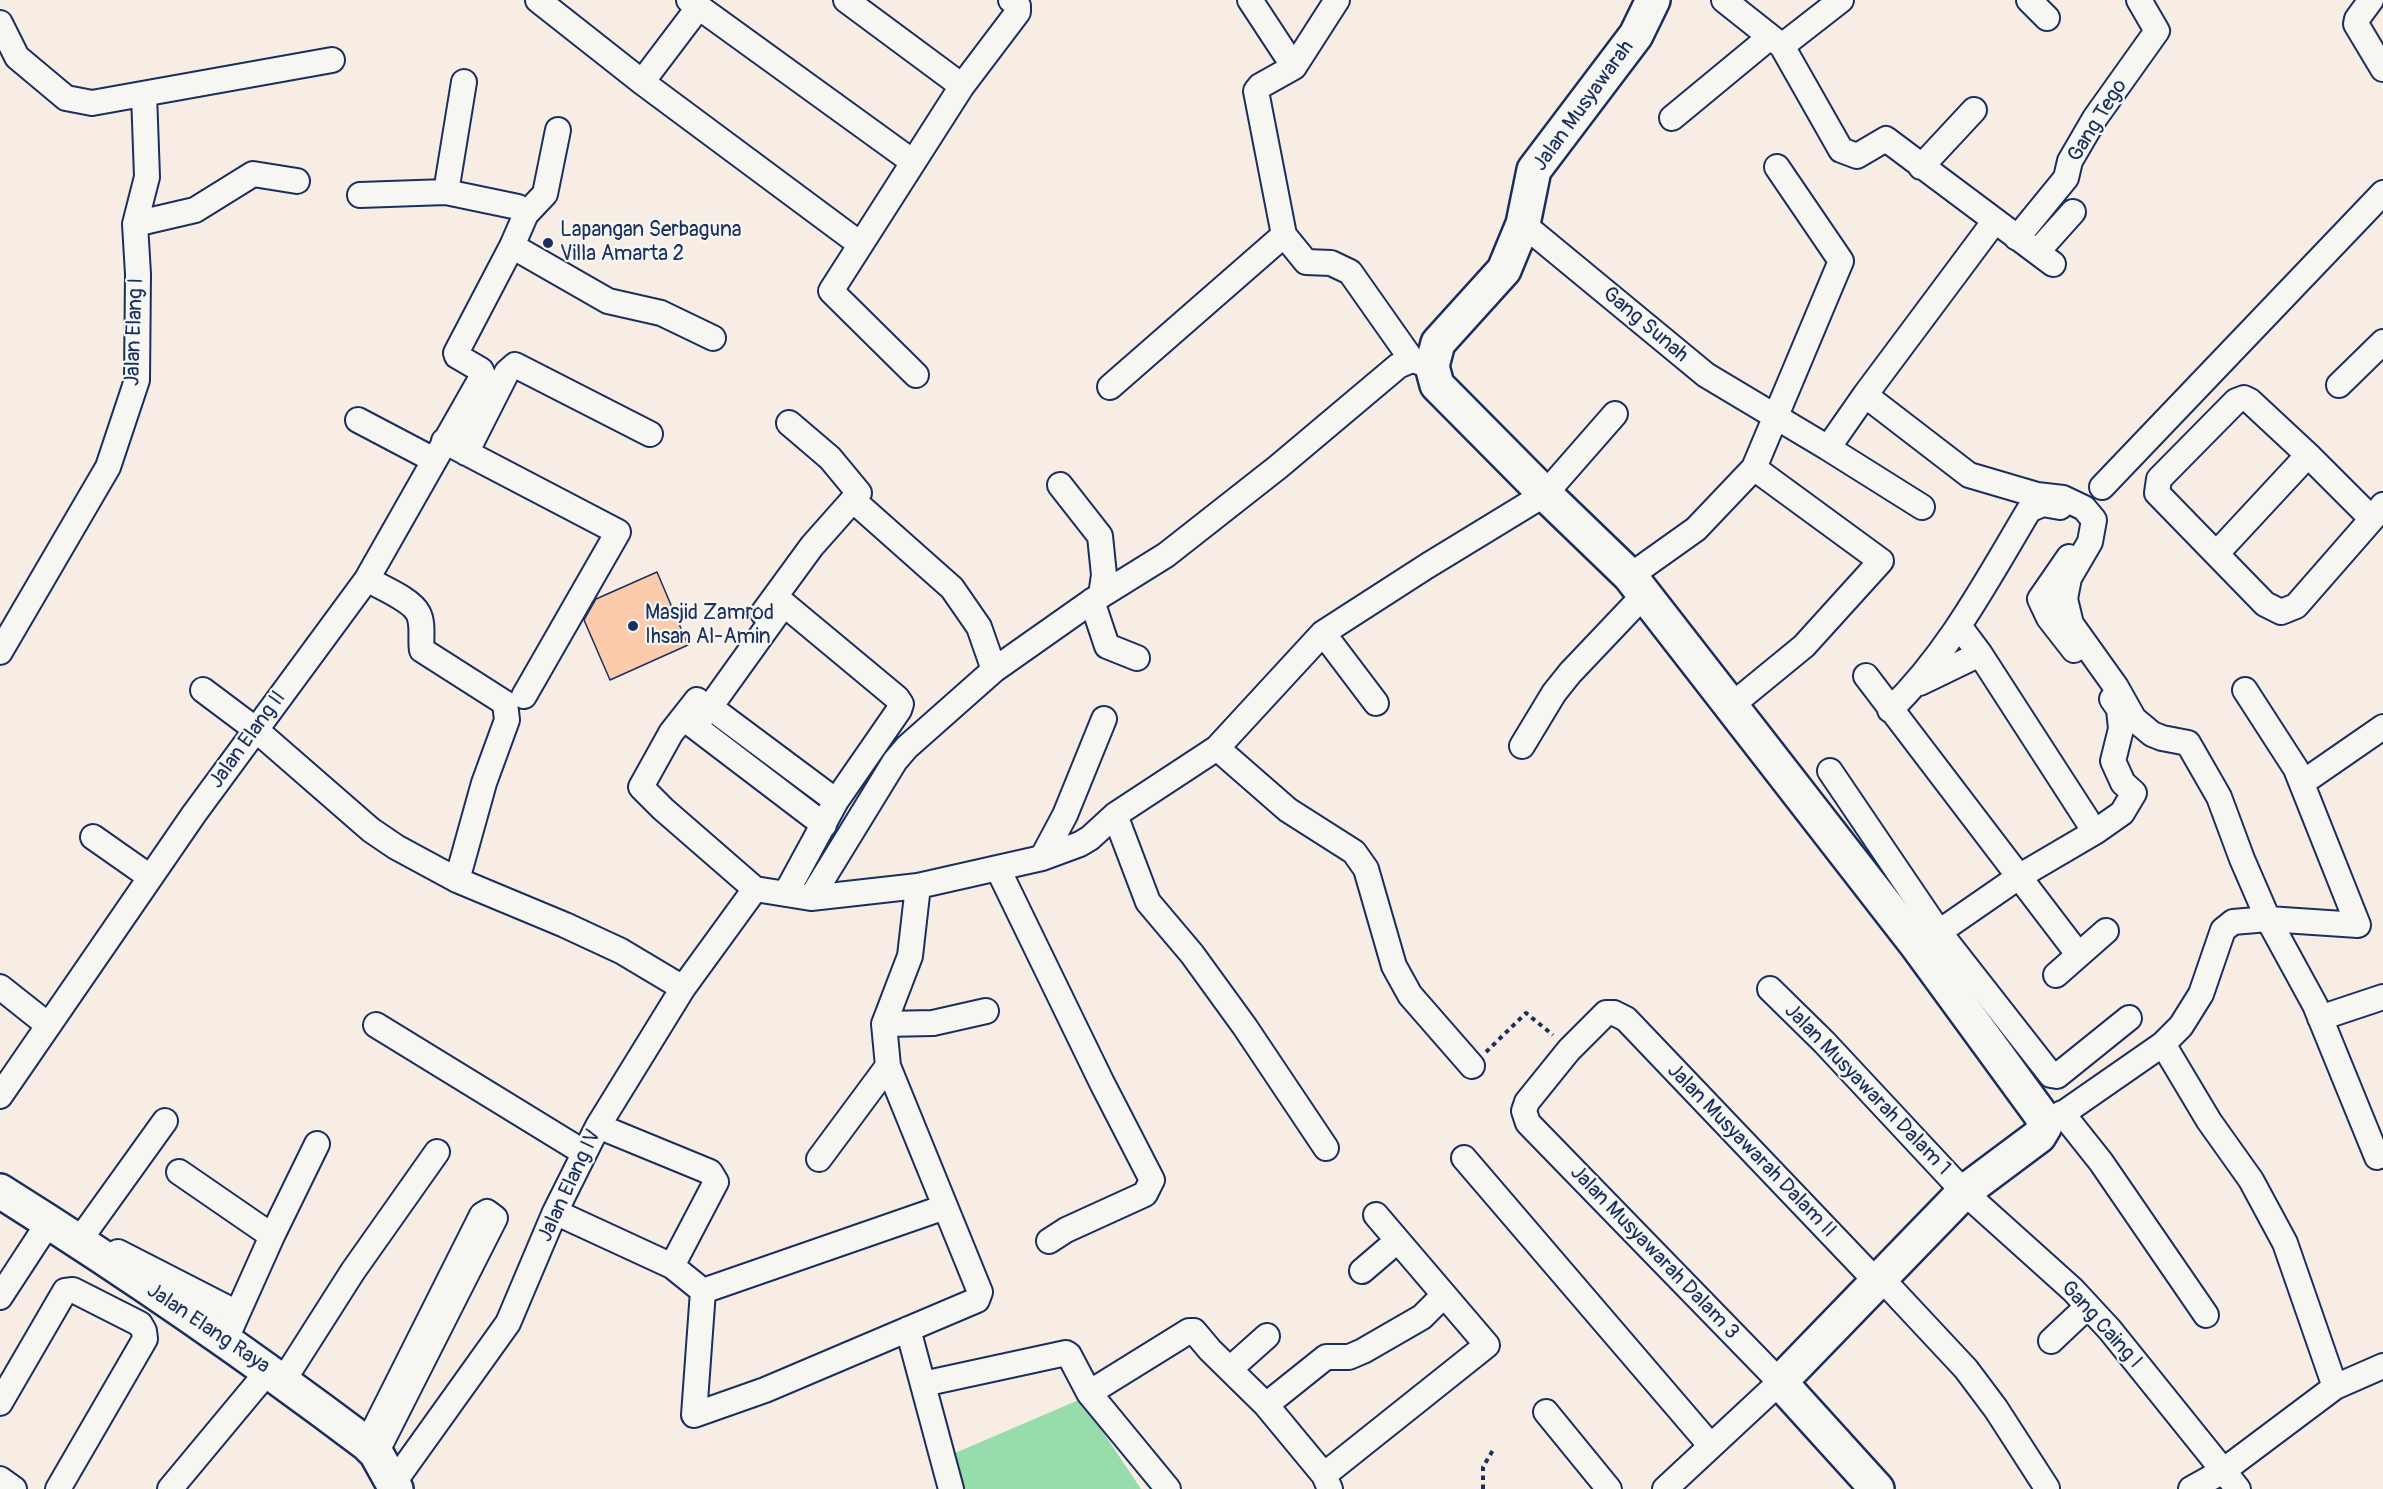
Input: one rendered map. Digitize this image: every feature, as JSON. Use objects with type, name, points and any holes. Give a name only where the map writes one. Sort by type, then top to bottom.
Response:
[{"type":"street","points":[[538,0],[642,82],[860,244]]},
{"type":"street","points":[[846,0],[962,86]]},
{"type":"street","points":[[916,375],[831,291],[962,86],[1018,12],[1019,7],[1011,0]]},
{"type":"street","points":[[1250,0],[1294,67]]},
{"type":"street","points":[[1337,0],[1294,67],[1260,86],[1256,92],[1284,235],[1306,262],[1331,264],[1350,272],[1437,385],[1637,585],[1925,943],[2051,1075],[2057,1076],[2129,1018]]},
{"type":"street","name":"Jalan Musyawarah","points":[[1422,363],[1504,270],[1523,224],[1534,170],[1636,35],[1653,0]]},
{"type":"street","points":[[1724,0],[1776,41],[1841,150],[1857,156],[1886,139],[1994,222],[2045,257],[2073,212]]},
{"type":"street","points":[[1672,118],[1776,41],[1841,0]]},
{"type":"street","points":[[2029,0],[2047,18]]},
{"type":"street","name":"Gang Tego","points":[[2017,238],[2066,178],[2070,161],[2095,118],[2157,31],[2139,0]]},
{"type":"street","points":[[2371,0],[2357,19],[2356,24],[2383,69]]},
{"type":"street","points":[[642,82],[694,4],[913,162]]},
{"type":"street","points":[[0,23],[17,57],[66,98],[92,103],[332,60]]},
{"type":"street","points":[[446,192],[464,82]]},
{"type":"street","name":"Jalan Elang I","points":[[0,652],[108,467],[137,380],[138,274],[135,224],[147,177],[144,94]]},
{"type":"street","points":[[1921,167],[1974,110]]},
{"type":"street","points":[[558,130],[545,194],[526,214],[512,246],[608,302],[661,313],[713,338]]},
{"type":"street","points":[[1522,747],[1554,693],[1637,585],[1696,529],[1754,468],[1841,261],[1777,167]]},
{"type":"street","points":[[135,224],[195,210],[253,174],[297,181]]},
{"type":"street","points":[[360,195],[446,192],[518,207],[526,214]]},
{"type":"street","points":[[2102,487],[2383,194]]},
{"type":"street","points":[[1828,448],[1864,395],[1994,222]]},
{"type":"street","name":"Gang Sunah","points":[[1523,224],[1706,375],[1922,507]]},
{"type":"street","points":[[1110,387],[1284,235]]},
{"type":"street","name":"Jalan Elang II","points":[[0,1096],[150,877],[250,725],[367,579],[483,375],[481,370],[457,356],[456,353],[512,246]]},
{"type":"street","points":[[2339,385],[2383,342]]},
{"type":"street","points":[[812,898],[901,754],[994,670],[1096,598],[1166,555],[1278,467],[1398,366],[1422,363]]},
{"type":"street","points":[[466,453],[507,372],[515,365],[650,434]]},
{"type":"street","points":[[1864,395],[1969,475],[2037,495],[2063,498],[2084,508],[2094,520],[2091,542],[2069,578],[2065,599],[2071,624],[2116,687],[2134,719],[2152,734],[2188,743],[2219,797],[2268,919],[2320,1018],[2377,1157]]},
{"type":"street","points":[[2244,398],[2308,455],[2377,512],[2296,606],[2281,612],[2265,604],[2157,493],[2159,479],[2236,401],[2244,398]]},
{"type":"street","points":[[789,423],[830,458],[859,493],[812,546],[671,734],[641,787],[755,889],[812,898],[918,886],[998,869],[1042,858],[1090,838],[1115,815],[1217,748],[1323,633],[1545,494],[1615,414]]},
{"type":"street","points":[[358,420],[439,451],[466,453],[618,532],[524,696]]},
{"type":"street","points":[[2217,554],[2308,455]]},
{"type":"street","points":[[1732,705],[1804,646],[1881,561],[1754,468]]},
{"type":"street","points":[[1060,485],[1100,536],[1104,575],[1096,598],[1107,646],[1137,658]]},
{"type":"street","points":[[854,501],[952,588],[979,627],[994,670]]},
{"type":"street","points":[[1890,710],[1914,686],[1959,626],[2029,510],[2046,504],[2071,509],[2083,523],[2080,540],[2040,599],[2049,618],[2119,710],[2121,729],[2113,761],[2123,783],[2134,793],[2122,813],[2096,832],[2020,876],[1925,943]]},
{"type":"street","points":[[367,579],[410,603],[418,613],[422,650],[505,703],[507,720],[484,783],[457,880]]},
{"type":"street","points":[[786,893],[824,825],[836,801],[901,704],[897,698],[784,604],[694,726],[824,825]]},
{"type":"street","points":[[1959,626],[1980,654],[2096,832]]},
{"type":"street","points":[[1323,633],[1377,703]]},
{"type":"street","points":[[1914,686],[1980,654]]},
{"type":"street","points":[[250,725],[288,663]]},
{"type":"street","points":[[1866,676],[2078,954]]},
{"type":"street","points":[[203,690],[250,725],[377,834],[457,880],[621,951],[683,988]]},
{"type":"street","points":[[1665,1489],[1780,1382],[1964,1192],[2039,1136],[2053,1120],[2163,1044],[2181,1026],[2201,994],[2223,930],[2233,922],[2268,919],[2358,925],[2296,769],[2245,690]]},
{"type":"street","points":[[710,707],[836,801]]},
{"type":"street","points":[[1042,858],[1065,815],[1104,719]]},
{"type":"street","points":[[2302,783],[2383,727]]},
{"type":"street","points":[[1217,748],[1288,810],[1359,857],[1366,869],[1394,966],[1410,995],[1472,1066]]},
{"type":"street","points":[[1830,771],[1925,943],[2041,1115],[2053,1120],[2101,1162],[2206,1315]]},
{"type":"street","points":[[1115,815],[1148,902],[1192,954],[1326,1148]]},
{"type":"street","points":[[93,837],[150,877]]},
{"type":"street","points":[[998,869],[1152,1180],[1145,1194],[1066,1230],[1049,1241]]},
{"type":"street","points":[[703,1291],[694,1415],[765,1390],[977,1300],[980,1292],[888,1066],[884,1024],[910,956],[918,886]]},
{"type":"street","name":"Jalan Elang IV","points":[[394,1487],[508,1323],[555,1212],[598,1126],[683,988],[755,889]]},
{"type":"street","points":[[2056,975],[2106,931]]},
{"type":"street","points":[[0,987],[48,1025]]},
{"type":"street","name":"Jalan Musyawarah Dalam 1","points":[[1770,989],[1824,1042],[1964,1192]]},
{"type":"street","points":[[2320,1018],[2383,997]]},
{"type":"street","points":[[884,1024],[933,1023],[986,1011]]},
{"type":"street","name":"Jalan Musyawarah Dalam II","points":[[1569,1050],[1605,1013],[1619,1014],[1626,1019],[1966,1369],[1996,1409],[2048,1488]]},
{"type":"street","points":[[376,1025],[584,1152]]},
{"type":"street","points":[[2163,1044],[2209,1121],[2251,1180],[2285,1243],[2335,1387]]},
{"type":"street","name":"Jalan Musyawarah Dalam 3","points":[[1569,1050],[1527,1102],[1524,1111],[1528,1123],[1780,1382]]},
{"type":"street","points":[[819,1160],[888,1066]]},
{"type":"street","points":[[80,1242],[165,1121]]},
{"type":"street","points":[[598,1126],[710,1172],[715,1179],[716,1182],[672,1266]]},
{"type":"street","points":[[118,1252],[231,1327],[317,1144]]},
{"type":"street","points":[[170,1489],[276,1375],[437,1152]]},
{"type":"street","points":[[1464,1158],[1710,1445]]},
{"type":"street","points":[[179,1172],[272,1236]]},
{"type":"street","name":"Jalan Elang Raya","points":[[0,1191],[80,1242],[231,1327],[276,1375],[371,1449],[394,1487]]},
{"type":"street","name":"Gang Caing I","points":[[1964,1192],[2088,1306],[2110,1330],[2230,1480]]},
{"type":"street","points":[[703,1291],[945,1207]]},
{"type":"street","points":[[486,1212],[495,1218],[371,1449],[482,1215],[486,1212]]},
{"type":"street","points":[[555,1212],[672,1266],[703,1291]]},
{"type":"street","points":[[1089,1393],[1192,1330],[1266,1405],[1327,1482],[1486,1345],[1376,1215]]},
{"type":"street","points":[[0,1297],[49,1222]]},
{"type":"street","points":[[1362,1271],[1397,1240]]},
{"type":"street","points":[[0,1403],[65,1291],[73,1290],[140,1324],[144,1331],[144,1339],[58,1489]]},
{"type":"street","points":[[1266,1405],[1326,1357],[1349,1357],[1363,1351],[1422,1317],[1444,1295]]},
{"type":"street","points":[[2051,1341],[2088,1306]]},
{"type":"street","points":[[908,1329],[951,1489]]},
{"type":"street","points":[[1230,1369],[1267,1336]]},
{"type":"street","points":[[923,1384],[1066,1353],[1070,1356],[1089,1393],[1168,1489]]},
{"type":"street","points":[[2191,1489],[2230,1480],[2335,1387],[2383,1366]]},
{"type":"street","points":[[1780,1382],[1877,1489]]},
{"type":"street","points":[[1546,1412],[1609,1489]]},
{"type":"street","points":[[0,1479],[14,1489]]},
{"type":"path","points":[[1472,1066],[1526,1013],[1569,1050]]},
{"type":"path","points":[[1483,1489],[1483,1467],[1493,1450]]},
{"type":"green space","points":[[1081,1399],[1141,1489],[956,1489],[948,1456]]},
{"type":"building","name":"Masjid Zamrod Ihsan Al-Amin","points":[[657,572],[688,645],[610,680],[584,620],[596,599]]},
{"type":"place","name":"Lapangan Serbaguna Villa Amarta 2","points":[[548,243]]},
{"type":"place","name":"Masjid Zamrod Ihsan Al-Amin","points":[[633,626]]}]
